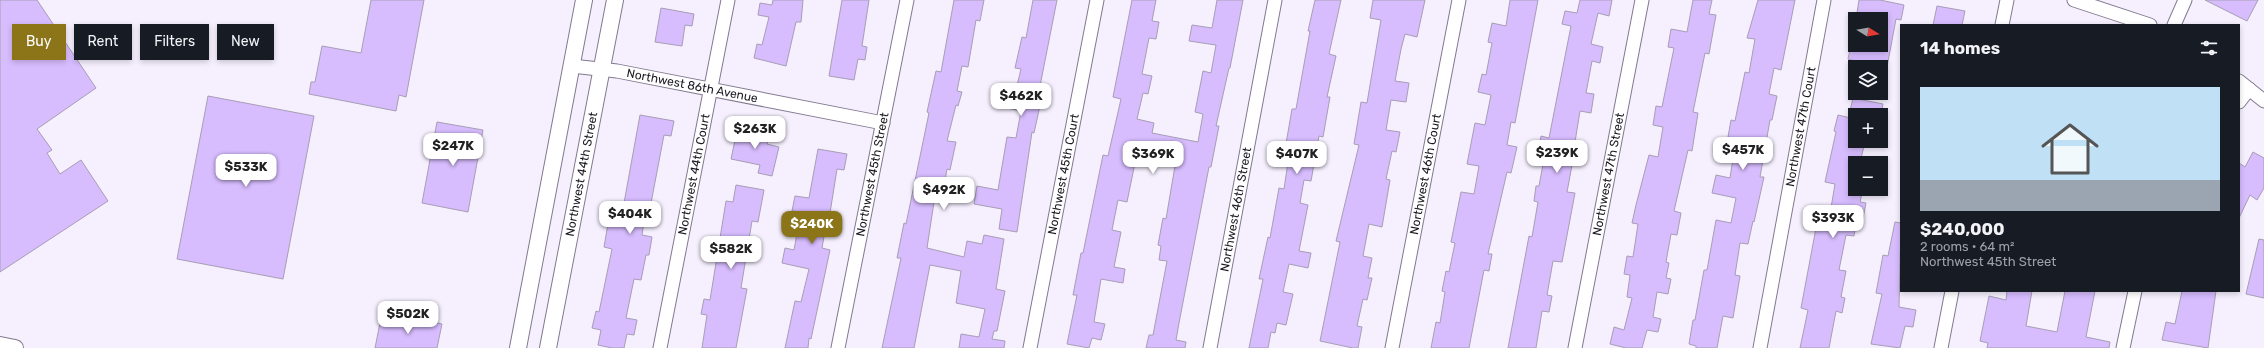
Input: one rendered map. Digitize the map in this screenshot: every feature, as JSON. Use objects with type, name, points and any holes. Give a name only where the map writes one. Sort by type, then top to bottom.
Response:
[{"type":"street","points":[[518,348],[584,0]]},
{"type":"street","name":"Northwest 44th Street","points":[[548,348],[615,0]]},
{"type":"street","name":"Northwest 44th Court","points":[[660,348],[728,0]]},
{"type":"street","name":"Northwest 45th Street","points":[[838,348],[907,0]]},
{"type":"street","name":"Northwest 45th Court","points":[[1030,348],[1097,0]]},
{"type":"street","name":"Northwest 46th Street","points":[[1210,348],[1275,0]]},
{"type":"street","name":"Northwest 46th Court","points":[[1392,348],[1459,0]]},
{"type":"street","name":"Northwest 47th Street","points":[[1575,348],[1642,0]]},
{"type":"street","name":"Northwest 47th Court","points":[[1760,348],[1824,0]]},
{"type":"street","points":[[2002,24],[2007,0]]},
{"type":"street","points":[[2074,0],[2147,24]]},
{"type":"street","points":[[2174,24],[2186,0]]},
{"type":"street","name":"Northwest 86th Avenue","points":[[572,66],[601,69],[711,88],[883,123]]},
{"type":"street","points":[[2240,99],[2244,85],[2264,101]]},
{"type":"street","points":[[1941,348],[1952,292]]},
{"type":"street","points":[[2123,348],[2134,292]]},
{"type":"street","points":[[0,345],[14,348]]},
{"type":"building","points":[[0,0],[37,0],[53,24],[12,24],[12,60],[66,60],[66,43],[74,55],[74,60],[77,60],[96,88],[37,129],[52,150],[47,153],[60,174],[81,160],[108,201],[0,272]]},
{"type":"building","points":[[371,0],[424,0],[406,97],[399,95],[396,111],[309,94],[311,82],[315,82],[322,46],[361,53]]},
{"type":"building","points":[[773,0],[803,0],[801,22],[796,22],[786,66],[754,58],[757,44],[762,45],[769,17],[758,15],[760,3],[772,5]]},
{"type":"building","points":[[842,0],[869,0],[862,46],[867,47],[865,60],[858,59],[854,80],[829,76]]},
{"type":"building","points":[[954,0],[984,0],[980,21],[976,20],[968,67],[962,66],[957,91],[962,92],[958,106],[956,105],[947,141],[956,142],[950,170],[947,169],[941,203],[934,202],[927,248],[964,257],[967,241],[982,244],[984,235],[1004,239],[996,289],[1005,291],[997,331],[994,331],[992,339],[1005,341],[1004,348],[959,348],[961,334],[979,337],[985,309],[956,303],[961,271],[930,265],[914,348],[882,348],[901,258],[897,258],[904,223],[906,224],[929,113],[927,112],[936,71],[941,72]]},
{"type":"building","points":[[1033,0],[1057,0],[1039,91],[1043,92],[1034,133],[1032,132],[1017,232],[999,229],[1002,209],[974,204],[977,186],[998,190],[1007,137],[1016,138],[1021,111],[993,105],[996,90],[1015,94],[1021,69],[1015,68],[1022,37],[1026,38]]},
{"type":"building","points":[[1132,0],[1156,0],[1152,21],[1159,22],[1156,39],[1149,38],[1142,74],[1152,76],[1148,94],[1143,93],[1137,119],[1154,123],[1152,133],[1198,142],[1203,114],[1195,112],[1203,71],[1211,73],[1216,45],[1189,41],[1192,25],[1212,28],[1217,0],[1243,0],[1230,68],[1216,126],[1219,126],[1211,167],[1209,167],[1176,340],[1186,342],[1185,348],[1146,348],[1149,335],[1153,335],[1167,261],[1159,260],[1161,246],[1158,245],[1163,218],[1166,219],[1177,154],[1149,149],[1147,155],[1137,153],[1127,202],[1118,200],[1112,230],[1121,232],[1114,267],[1125,269],[1123,283],[1101,279],[1094,322],[1105,324],[1101,340],[1092,338],[1089,348],[1067,344],[1077,295],[1073,295],[1081,253],[1083,253],[1103,155],[1108,156],[1121,99],[1113,97]]},
{"type":"building","points":[[1315,0],[1341,0],[1329,54],[1336,56],[1327,97],[1330,97],[1323,137],[1319,136],[1311,181],[1304,180],[1300,203],[1308,205],[1299,251],[1311,253],[1308,268],[1289,264],[1283,292],[1293,294],[1286,325],[1277,323],[1275,333],[1271,332],[1268,348],[1249,348],[1263,279],[1259,279],[1268,237],[1270,238],[1279,188],[1284,189],[1288,162],[1283,161],[1292,109],[1296,109],[1310,31],[1308,31]]},
{"type":"building","points":[[1373,0],[1425,0],[1417,37],[1405,34],[1401,49],[1395,81],[1409,83],[1406,102],[1391,100],[1386,130],[1400,132],[1396,152],[1392,151],[1386,179],[1390,180],[1382,227],[1369,224],[1363,256],[1372,258],[1368,278],[1372,278],[1367,300],[1363,299],[1357,326],[1362,327],[1358,348],[1353,348],[1320,341],[1340,242],[1336,241],[1359,145],[1354,144],[1361,102],[1367,103],[1381,20],[1370,18]]},
{"type":"building","points":[[1510,0],[1538,0],[1515,123],[1511,122],[1507,145],[1517,147],[1511,173],[1507,172],[1488,254],[1492,254],[1489,271],[1484,270],[1469,348],[1431,348],[1436,322],[1440,323],[1445,292],[1442,291],[1446,271],[1449,272],[1455,243],[1451,242],[1461,192],[1474,194],[1479,166],[1467,164],[1475,123],[1485,125],[1491,95],[1478,92],[1482,74],[1486,75],[1492,43],[1488,42],[1492,23],[1506,26]]},
{"type":"building","points":[[1580,0],[1612,0],[1609,16],[1598,13],[1591,44],[1603,47],[1600,63],[1592,61],[1586,93],[1594,94],[1591,113],[1580,111],[1575,142],[1584,144],[1581,161],[1573,160],[1567,192],[1575,193],[1562,262],[1553,261],[1547,295],[1552,296],[1549,312],[1542,311],[1536,348],[1508,348],[1529,236],[1532,237],[1538,202],[1534,201],[1536,186],[1539,186],[1544,159],[1537,158],[1541,136],[1549,138],[1571,26],[1562,24],[1565,11],[1577,13]]},
{"type":"building","points":[[1693,0],[1712,0],[1709,14],[1716,15],[1709,54],[1705,53],[1693,112],[1698,113],[1692,151],[1688,150],[1674,211],[1681,213],[1677,235],[1671,234],[1666,262],[1669,263],[1666,278],[1671,279],[1668,294],[1657,292],[1653,317],[1661,319],[1658,332],[1647,330],[1642,348],[1626,348],[1610,344],[1614,327],[1624,330],[1632,298],[1627,297],[1630,275],[1624,274],[1627,256],[1633,257],[1638,224],[1632,223],[1649,155],[1658,157],[1663,127],[1653,125],[1656,106],[1662,107],[1674,48],[1668,47],[1671,29],[1687,32]]},
{"type":"building","points":[[1758,0],[1795,0],[1781,70],[1774,68],[1769,94],[1777,96],[1772,120],[1770,120],[1760,177],[1764,177],[1748,244],[1740,243],[1735,275],[1740,276],[1733,318],[1723,316],[1717,348],[1696,348],[1696,346],[1689,344],[1704,270],[1707,270],[1716,220],[1731,223],[1736,198],[1712,193],[1716,175],[1730,178],[1736,139],[1728,137],[1731,120],[1735,121],[1745,72],[1749,73],[1755,39],[1747,38]]},
{"type":"building","points":[[1859,0],[1880,0],[1904,5],[1901,20],[1896,19],[1888,62],[1888,60],[1848,59],[1850,52],[1888,52],[1888,12],[1857,12]]},
{"type":"building","points":[[2205,0],[2258,0],[2247,21]]},
{"type":"building","points":[[1937,6],[1965,11],[1962,24],[1933,24]]},
{"type":"building","points":[[661,8],[694,14],[692,26],[685,25],[682,46],[655,42]]},
{"type":"building","points":[[208,96],[314,116],[283,279],[177,259]]},
{"type":"building","points":[[1853,100],[1863,100],[1883,104],[1882,108],[1851,108]]},
{"type":"building","points":[[640,115],[674,121],[671,136],[664,135],[651,203],[647,202],[642,235],[652,237],[649,255],[646,255],[641,280],[634,279],[626,318],[637,320],[634,335],[627,334],[624,348],[612,348],[598,345],[601,330],[592,328],[596,311],[599,312],[612,249],[604,247],[610,212],[622,214]]},
{"type":"building","points":[[1838,115],[1848,117],[1848,148],[1864,148],[1862,156],[1848,156],[1848,196],[1861,196],[1860,202],[1866,203],[1863,218],[1857,217],[1854,236],[1846,235],[1839,270],[1846,271],[1841,297],[1845,298],[1842,313],[1836,311],[1829,348],[1800,348],[1808,310],[1801,308],[1819,212],[1830,214],[1835,184],[1825,182],[1836,132],[1834,131]]},
{"type":"building","points":[[437,122],[483,130],[468,212],[422,203]]},
{"type":"building","points":[[738,126],[770,133],[767,144],[779,147],[772,176],[758,173],[760,165],[731,159]]},
{"type":"building","points":[[818,149],[847,154],[844,170],[837,169],[830,213],[828,213],[822,248],[830,250],[811,339],[809,338],[808,348],[785,348],[795,301],[801,302],[809,269],[782,263],[785,248],[794,250],[801,212],[792,211],[795,196],[809,198]]},
{"type":"building","points":[[2253,152],[2264,158],[2264,188],[2257,200],[2250,195],[2240,216],[2240,164],[2245,167]]},
{"type":"building","points":[[736,185],[764,190],[758,222],[752,221],[741,288],[747,289],[736,348],[702,348],[707,315],[701,314],[704,299],[710,300],[726,201],[733,202]]},
{"type":"building","points":[[1895,222],[1900,223],[1899,307],[1916,310],[1913,327],[1905,326],[1900,348],[1871,344],[1882,294],[1876,293],[1883,255],[1888,256]]},
{"type":"building","points":[[2259,239],[2264,240],[2264,298],[2246,294]]},
{"type":"building","points":[[2007,292],[2032,292],[2026,326],[2057,332],[2065,292],[2095,292],[2086,337],[2110,342],[2109,348],[1987,348],[1988,343],[1980,341],[1989,296],[2006,300]]},
{"type":"building","points":[[2182,292],[2216,292],[2208,348],[2162,340],[2166,322],[2175,324]]},
{"type":"building","points":[[381,318],[419,325],[420,319],[442,324],[437,348],[375,348]]}]
